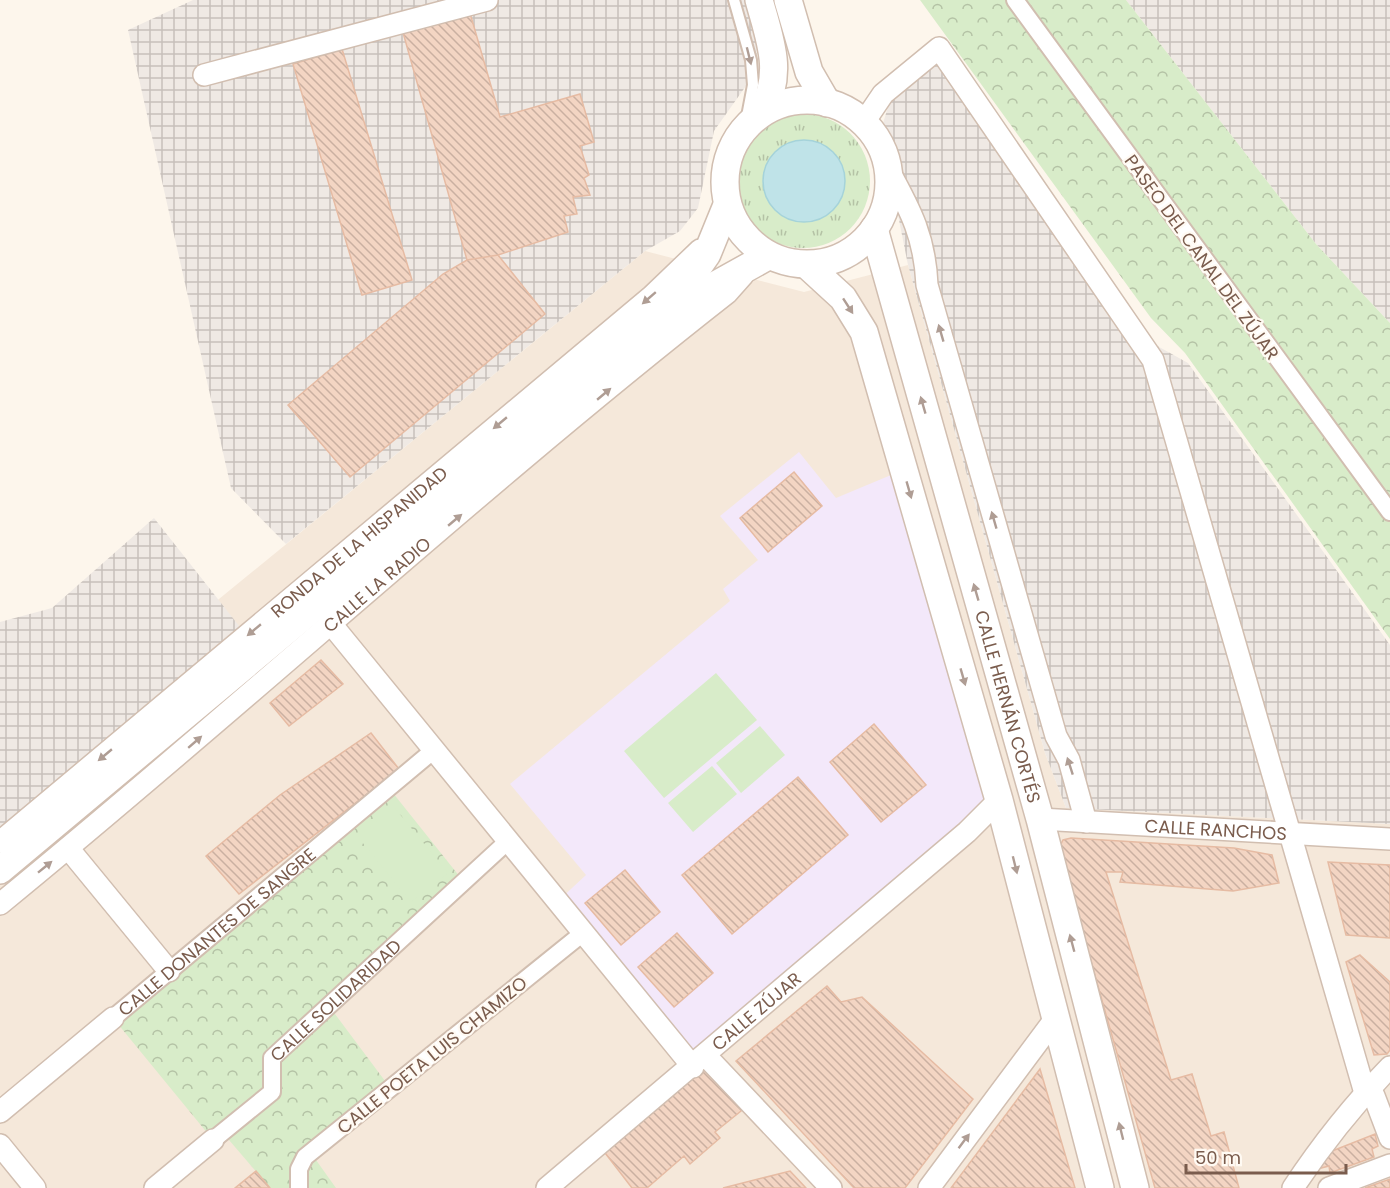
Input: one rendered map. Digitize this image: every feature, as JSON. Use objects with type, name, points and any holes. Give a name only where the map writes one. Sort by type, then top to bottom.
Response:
[{"type":"street","points":[[204,75],[486,0]]},
{"type":"street","points":[[759,0],[773,50],[772,94],[729,153],[724,179],[727,206],[736,226],[760,260],[807,265],[834,260],[859,247],[882,217],[889,195],[890,171]]},
{"type":"street","points":[[788,0],[809,72],[827,103]]},
{"type":"street","name":"PASEO DEL CANAL DEL ZÚJAR","points":[[1015,0],[1390,512]]},
{"type":"street","points":[[864,122],[882,94],[939,48],[1153,360],[1290,833],[1390,1138]]},
{"type":"street","points":[[754,120],[787,102],[813,100],[840,106],[864,122],[881,144],[890,171],[913,213],[921,239],[930,296],[1056,736],[1069,760],[1086,822]]},
{"type":"street","name":"RONDA DE LA HISPANIDAD","points":[[667,312],[707,254],[727,206]]},
{"type":"street","name":"CALLE HERNÁN CORTÉS","points":[[874,229],[1040,819],[1135,1188]]},
{"type":"street","name":"RONDA DE LA HISPANIDAD","points":[[0,843],[652,296],[714,236]]},
{"type":"street","name":"RONDA DE LA HISPANIDAD","points":[[0,870],[667,312],[760,260]]},
{"type":"street","name":"CALLE LA RADIO","points":[[0,904],[533,453],[727,293],[760,260]]},
{"type":"street","name":"CALLE HERNÁN CORTÉS","points":[[807,265],[843,298],[864,332],[999,800],[1100,1188]]},
{"type":"street","points":[[332,625],[584,933],[699,1061],[831,1188]]},
{"type":"street","name":"CALLE DONANTES DE SANGRE","points":[[0,1112],[434,750]]},
{"type":"street","name":"CALLE ZÚJAR","points":[[547,1188],[967,832],[999,800]]},
{"type":"street","name":"CALLE RANCHOS","points":[[1040,819],[1390,839]]},
{"type":"street","points":[[967,832],[990,830],[1007,834]]},
{"type":"street","name":"CALLE SOLIDARIDAD","points":[[155,1188],[272,1092],[272,1058],[508,841]]},
{"type":"street","points":[[68,848],[169,971]]},
{"type":"street","name":"CALLE POETA LUIS CHAMIZO","points":[[299,1188],[300,1169],[305,1157],[584,933]]},
{"type":"street","points":[[929,1188],[1055,1019]]},
{"type":"street","points":[[1293,1188],[1315,1155],[1376,1093],[1390,1067]]},
{"type":"street","points":[[0,1145],[35,1188]]},
{"type":"street","points":[[1329,1188],[1390,1165]]},
{"type":"lane","points":[[734,0],[751,60],[754,120]]},
{"type":"shaded area","points":[[193,0],[765,0],[753,76],[714,131],[698,208],[680,231],[645,251],[286,544],[231,488],[128,30]]},
{"type":"shaded area","points":[[1126,0],[1390,0],[1390,323],[1316,244]]},
{"type":"shaded area","points":[[949,55],[1152,343],[1188,363],[1390,645],[1390,824],[1066,808],[1045,753],[908,265],[881,130],[890,100]]},
{"type":"shaded area","points":[[645,251],[804,292],[908,265],[1045,753],[1066,808],[1390,824],[1390,1188],[0,1188],[0,778]]},
{"type":"shaded area","points":[[799,452],[836,498],[903,470],[999,800],[693,1067],[558,901],[586,875],[510,784],[730,601],[723,589],[758,560],[720,516]]},
{"type":"shaded area","points":[[154,518],[247,636],[0,842],[0,622],[52,608]]},
{"type":"green space","points":[[920,0],[1126,0],[1316,244],[1390,323],[1390,639],[1185,353],[1151,318]]},
{"type":"green space","points":[[803,114],[829,119],[851,133],[865,155],[870,181],[865,207],[851,229],[829,243],[803,248],[777,243],[755,229],[741,207],[736,181],[741,155],[755,133],[777,119]]},
{"type":"green space","points":[[716,673],[757,720],[664,798],[624,751]]},
{"type":"green space","points":[[760,726],[785,755],[741,793],[716,763]]},
{"type":"green space","points":[[712,766],[737,794],[693,832],[668,803]]},
{"type":"green space","points":[[389,788],[464,882],[329,1006],[391,1089],[311,1153],[336,1188],[270,1188],[223,1133],[213,1140],[113,1018]]},
{"type":"green space","points":[[394,807],[448,873],[411,902],[358,837]]},
{"type":"water","points":[[804,140],[820,143],[833,152],[842,165],[845,181],[842,197],[833,210],[820,219],[804,222],[788,219],[775,210],[766,197],[763,181],[766,165],[775,152],[788,143]]},
{"type":"building","points":[[470,13],[500,117],[580,94],[594,142],[580,146],[589,175],[584,178],[590,195],[573,197],[577,214],[564,216],[568,232],[498,255],[467,260],[402,29]]},
{"type":"building","points":[[342,49],[412,280],[362,295],[293,64]]},
{"type":"building","points":[[498,255],[545,314],[350,477],[288,405],[443,274],[467,260]]},
{"type":"building","points":[[794,472],[822,506],[768,552],[740,518]]},
{"type":"building","points":[[321,660],[343,684],[289,726],[270,703]]},
{"type":"building","points":[[874,724],[926,785],[881,822],[830,762]]},
{"type":"building","points":[[371,733],[399,769],[239,894],[206,856],[280,795]]},
{"type":"building","points":[[798,777],[848,835],[732,934],[682,875]]},
{"type":"building","points":[[1071,838],[1234,848],[1272,855],[1279,883],[1233,891],[1120,882],[1123,872],[1106,872],[1171,1080],[1192,1074],[1211,1136],[1224,1132],[1239,1188],[1155,1188],[1059,848],[1063,840]]},
{"type":"building","points":[[1328,862],[1390,865],[1390,938],[1346,935]]},
{"type":"building","points":[[625,870],[660,912],[621,945],[585,903]]},
{"type":"building","points":[[677,933],[713,973],[674,1007],[638,967]]},
{"type":"building","points":[[1360,955],[1390,982],[1390,1050],[1387,1054],[1374,1055],[1346,962]]},
{"type":"building","points":[[827,986],[841,1002],[862,997],[973,1099],[905,1188],[854,1188],[736,1061]]},
{"type":"building","points":[[705,1055],[751,1103],[715,1132],[720,1138],[690,1164],[684,1156],[647,1188],[632,1188],[599,1145]]},
{"type":"building","points":[[1040,1069],[1075,1188],[951,1188]]},
{"type":"building","points":[[1375,1134],[1378,1146],[1372,1149],[1374,1157],[1330,1173],[1329,1166],[1321,1168],[1317,1157]]},
{"type":"building","points":[[256,1171],[270,1188],[235,1188]]},
{"type":"building","points":[[790,1171],[806,1188],[723,1188]]},
{"type":"building","points":[[1390,1179],[1390,1188],[1365,1188]]}]
